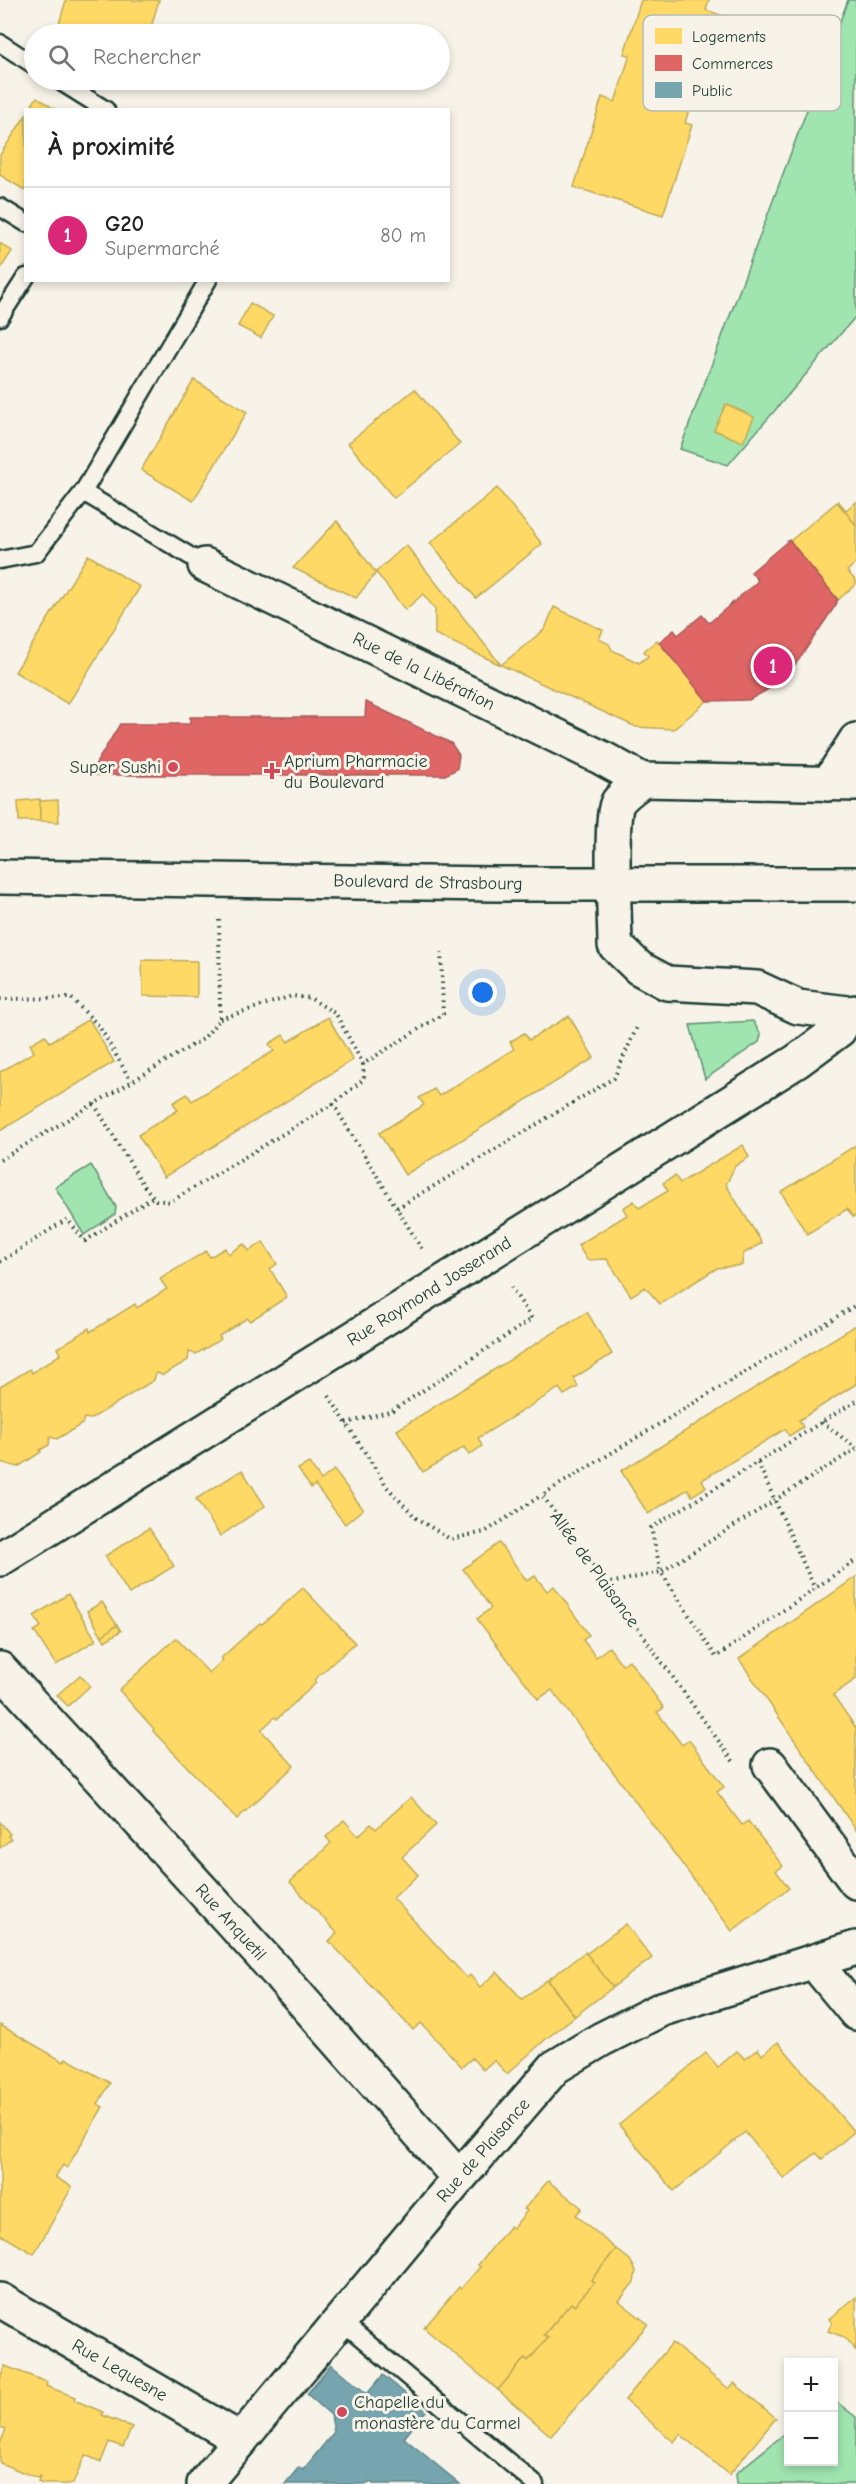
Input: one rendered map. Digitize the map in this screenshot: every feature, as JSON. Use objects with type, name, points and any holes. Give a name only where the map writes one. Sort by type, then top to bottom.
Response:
[{"type":"street","name":"Rue de la Libération","points":[[205,565],[602,758],[642,780]]},
{"type":"street","points":[[852,1013],[798,1007],[757,988],[666,983],[639,968],[615,945],[614,819],[617,802],[642,780],[842,784],[856,740]]},
{"type":"street","name":"Boulevard de Strasbourg","points":[[0,877],[614,884],[856,884]]},
{"type":"street","name":"Rue Raymond Josserand","points":[[0,1559],[807,1054],[839,1030],[852,1013]]},
{"type":"street","name":"Rue Anquetil","points":[[0,1670],[269,1964],[459,2178]]},
{"type":"street","points":[[770,1765],[856,1882]]},
{"type":"street","name":"Rue de Plaisance","points":[[204,2484],[459,2178],[555,2067],[602,2038],[662,2009],[856,1948]]},
{"type":"street","points":[[814,1962],[856,2013]]},
{"type":"street","name":"Rue Lequesne","points":[[0,2300],[241,2440]]},
{"type":"lane","points":[[0,43],[24,59]]},
{"type":"lane","points":[[74,90],[103,108]]},
{"type":"lane","points":[[0,207],[24,222]]},
{"type":"lane","points":[[0,317],[24,280]]},
{"type":"lane","points":[[0,560],[36,553],[83,492],[207,282]]},
{"type":"lane","points":[[83,492],[205,565]]},
{"type":"lane","points":[[340,2320],[535,2484]]},
{"type":"path","points":[[219,917],[220,1019]]},
{"type":"path","points":[[363,1064],[443,1014],[441,948]]},
{"type":"path","points":[[0,1160],[203,1039],[220,1019],[292,996],[310,998],[336,1014],[363,1064],[364,1079],[333,1104],[170,1202],[156,1200],[144,1186],[94,1104]]},
{"type":"path","points":[[0,999],[71,998],[99,1026],[131,1082]]},
{"type":"path","points":[[396,1208],[614,1078],[637,1027]]},
{"type":"path","points":[[333,1104],[442,1282]]},
{"type":"path","points":[[0,1262],[68,1219],[85,1241],[153,1197]]},
{"type":"path","points":[[346,1423],[392,1411],[532,1319],[489,1254]]},
{"type":"path","name":"Allée de Plaisance","points":[[770,1765],[737,1767],[542,1496],[856,1305]]},
{"type":"path","points":[[309,1366],[387,1487],[416,1518],[450,1539],[485,1532],[542,1496]]},
{"type":"path","points":[[856,1401],[651,1528],[662,1572],[716,1657],[856,1560]]},
{"type":"path","points":[[605,1584],[662,1572],[856,1448],[822,1422]]},
{"type":"path","points":[[758,1462],[815,1588]]},
{"type":"green space","points":[[848,0],[856,0],[856,316],[728,465],[680,449],[806,111],[841,111],[841,19]]},
{"type":"green space","points":[[753,1021],[761,1035],[759,1042],[705,1079],[690,1025]]},
{"type":"green space","points":[[91,1165],[116,1207],[115,1214],[84,1235],[55,1187]]},
{"type":"green space","points":[[838,2403],[856,2417],[856,2484],[737,2484],[736,2473],[784,2434],[784,2466],[838,2466]]},
{"type":"building: Logements","points":[[66,0],[159,0],[152,24],[59,24]]},
{"type":"building: Logements","points":[[641,0],[709,0],[706,10],[720,15],[643,15],[643,111],[689,111],[685,123],[692,125],[663,215],[574,187],[602,97],[615,102],[630,55],[624,54]]},
{"type":"building: Logements","points":[[37,97],[53,108],[30,108]]},
{"type":"building: Logements","points":[[24,118],[24,190],[0,175],[0,155]]},
{"type":"building: Logements","points":[[0,243],[12,251],[0,270]]},
{"type":"building: Logements","points":[[250,303],[273,316],[261,338],[238,326]]},
{"type":"building: Logements","points":[[194,380],[247,412],[193,501],[141,470]]},
{"type":"building: Logements","points":[[415,389],[460,444],[394,498],[348,443]]},
{"type":"building: Logements","points":[[726,404],[754,417],[743,442],[714,430]]},
{"type":"building: Logements","points":[[497,488],[542,544],[476,598],[430,543]]},
{"type":"building: Logements","points":[[837,502],[846,510],[856,502],[856,525]]},
{"type":"building: Logements","points":[[837,502],[856,525],[856,563],[847,571],[856,584],[838,600],[790,541]]},
{"type":"building: Logements","points":[[337,521],[376,573],[356,598],[293,568]]},
{"type":"building: Logements","points":[[406,545],[501,665],[435,634],[435,609],[423,594],[405,610],[376,572]]},
{"type":"building: Logements","points":[[88,555],[140,587],[68,704],[15,672]]},
{"type":"building: Logements","points":[[554,607],[603,630],[599,639],[609,644],[612,650],[639,663],[648,656],[644,651],[657,640],[707,701],[674,729],[636,727],[501,665],[545,629]]},
{"type":"building: Logements","points":[[40,799],[40,821],[19,821],[18,801]]},
{"type":"building: Logements","points":[[58,800],[59,822],[40,821],[40,801]]},
{"type":"building: Logements","points":[[142,960],[197,961],[197,997],[143,996]]},
{"type":"building: Logements","points":[[569,1016],[594,1058],[405,1175],[379,1133],[424,1105],[419,1098],[434,1089],[439,1096],[514,1049],[510,1042],[524,1033],[529,1040]]},
{"type":"building: Logements","points":[[328,1017],[353,1060],[164,1177],[138,1135],[178,1110],[173,1103],[187,1094],[192,1101],[274,1051],[269,1044],[283,1035],[288,1042]]},
{"type":"building: Logements","points":[[89,1019],[114,1062],[0,1131],[0,1072],[34,1052],[30,1044],[45,1035],[50,1042]]},
{"type":"building: Logements","points":[[743,1145],[749,1157],[735,1166],[726,1185],[762,1243],[743,1254],[742,1265],[717,1268],[660,1304],[645,1287],[631,1296],[607,1259],[587,1260],[578,1245],[627,1215],[623,1208],[634,1201],[639,1208],[668,1191],[663,1183],[675,1176],[680,1183]]},
{"type":"building: Logements","points":[[856,1145],[856,1215],[853,1217],[847,1209],[807,1234],[781,1192]]},
{"type":"building: Logements","points":[[263,1242],[277,1264],[270,1269],[287,1297],[250,1321],[247,1318],[219,1336],[221,1339],[196,1354],[189,1352],[188,1360],[163,1375],[156,1373],[154,1380],[91,1419],[84,1418],[82,1424],[57,1439],[50,1437],[49,1445],[18,1467],[0,1462],[0,1387],[30,1369],[32,1373],[61,1354],[58,1348],[89,1328],[90,1332],[135,1304],[137,1308],[167,1289],[160,1279],[206,1251],[210,1257],[225,1248],[228,1254],[244,1244],[249,1251]]},
{"type":"building: Logements","points":[[587,1312],[612,1354],[574,1378],[578,1387],[564,1395],[559,1388],[478,1438],[482,1446],[469,1455],[464,1447],[423,1472],[397,1430]]},
{"type":"building: Logements","points":[[856,1325],[856,1384],[799,1420],[803,1427],[789,1436],[785,1429],[702,1480],[706,1487],[692,1496],[688,1489],[648,1514],[621,1471]]},
{"type":"building: Logements","points":[[309,1463],[321,1480],[334,1470],[363,1509],[345,1524],[315,1485],[311,1488],[298,1469]]},
{"type":"building: Logements","points":[[242,1470],[265,1506],[220,1536],[196,1499]]},
{"type":"building: Logements","points":[[149,1528],[174,1566],[129,1594],[105,1556]]},
{"type":"building: Logements","points":[[499,1543],[527,1581],[535,1576],[547,1591],[554,1586],[589,1635],[583,1640],[596,1657],[609,1647],[622,1665],[629,1660],[664,1708],[657,1712],[682,1745],[689,1740],[724,1787],[717,1792],[742,1825],[748,1821],[783,1866],[776,1871],[789,1888],[732,1931],[552,1690],[538,1699],[477,1619],[491,1608],[463,1569]]},
{"type":"building: Logements","points":[[856,1577],[856,1679],[833,1695],[856,1728],[856,1830],[739,1659]]},
{"type":"building: Logements","points":[[303,1588],[355,1643],[314,1680],[316,1683],[277,1719],[275,1717],[261,1730],[294,1766],[237,1819],[153,1731],[154,1729],[119,1690],[176,1638],[209,1673],[223,1660],[221,1658]]},
{"type":"building: Logements","points":[[68,1594],[96,1640],[56,1665],[34,1631],[41,1627],[34,1616]]},
{"type":"building: Logements","points":[[102,1602],[117,1625],[102,1636],[87,1611]]},
{"type":"building: Logements","points":[[117,1625],[121,1631],[105,1641],[102,1636]]},
{"type":"building: Logements","points":[[80,1675],[90,1686],[68,1706],[57,1695]]},
{"type":"building: Logements","points":[[411,1797],[436,1825],[402,1857],[418,1875],[393,1898],[467,1978],[470,1975],[480,1987],[497,1972],[522,1999],[547,1980],[575,2016],[507,2074],[494,2060],[483,2070],[472,2058],[462,2067],[421,2023],[413,2030],[329,1941],[337,1933],[290,1882],[331,1843],[326,1837],[344,1820],[358,1836],[371,1824],[376,1829]]},
{"type":"building: Logements","points":[[0,1822],[10,1834],[8,1836],[11,1839],[0,1848]]},
{"type":"building: Logements","points":[[626,1924],[652,1958],[613,1987],[586,1954]]},
{"type":"building: Logements","points":[[585,1952],[613,1987],[575,2016],[548,1980]]},
{"type":"building: Logements","points":[[0,2025],[64,2062],[66,2058],[110,2083],[98,2104],[103,2107],[67,2168],[63,2165],[55,2177],[72,2187],[34,2254],[0,2234]]},
{"type":"building: Logements","points":[[778,2042],[854,2132],[822,2159],[816,2153],[784,2179],[745,2132],[674,2191],[619,2125],[706,2053],[718,2067],[737,2051],[745,2059],[758,2049],[762,2055]]},
{"type":"building: Logements","points":[[548,2181],[582,2208],[576,2215],[616,2249],[591,2280],[594,2283],[574,2306],[571,2303],[544,2335],[548,2338],[528,2361],[525,2358],[498,2390],[424,2328],[459,2287],[461,2289],[480,2267],[478,2265],[510,2226],[513,2228],[527,2211],[524,2209]]},
{"type":"building: Logements","points":[[616,2249],[630,2260],[636,2271],[634,2282],[619,2301],[648,2324],[551,2436],[498,2390],[525,2358],[528,2361],[548,2338],[544,2335],[571,2303],[574,2306],[594,2283],[591,2280]]},
{"type":"building: Logements","points":[[856,2297],[856,2351],[844,2337],[828,2331],[832,2323],[829,2319]]},
{"type":"building: Logements","points":[[672,2343],[729,2389],[734,2383],[776,2418],[729,2475],[680,2434],[674,2442],[625,2400]]},
{"type":"building: Logements","points":[[5,2366],[47,2382],[46,2386],[75,2397],[74,2400],[103,2412],[102,2415],[132,2427],[123,2447],[109,2442],[101,2462],[85,2455],[73,2484],[43,2484],[38,2482],[40,2476],[37,2478],[0,2463],[0,2444],[6,2429],[0,2427],[0,2379]]},
{"type":"building: Commerces","points":[[789,540],[838,600],[837,603],[785,680],[749,700],[707,701],[659,642],[674,630],[678,635],[702,615],[709,623],[758,581],[751,572]]},
{"type":"building: Commerces","points":[[366,702],[451,743],[459,755],[457,769],[445,775],[89,775],[120,724],[190,724],[190,717],[365,717]]},
{"type":"building: Public","points":[[331,2364],[367,2394],[383,2375],[426,2411],[404,2438],[460,2484],[373,2484],[370,2482],[368,2484],[285,2484],[299,2467],[303,2470],[334,2432],[331,2415],[307,2394]]},
{"type":"place","name":"G20","points":[[773,666]]},
{"type":"place","name":"Super Sushi","points":[[173,767]]},
{"type":"place","name":"Aprium Pharmacie du Boulevard","points":[[272,771]]},
{"type":"place","name":"Chapelle du monastère du Carmel","points":[[342,2412]]}]
